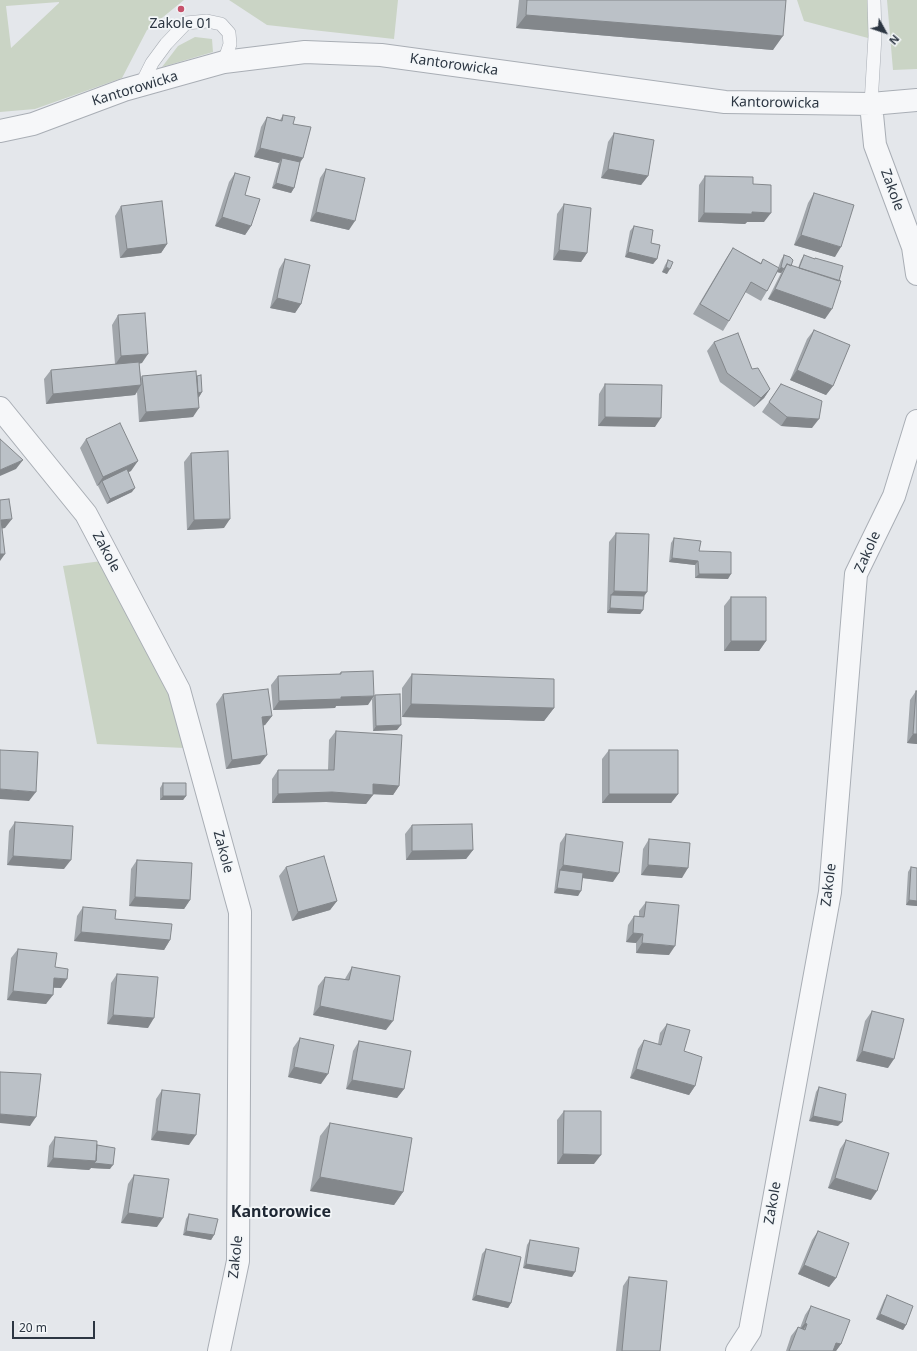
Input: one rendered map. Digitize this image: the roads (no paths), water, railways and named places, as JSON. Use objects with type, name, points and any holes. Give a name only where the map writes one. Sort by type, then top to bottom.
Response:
[{"type":"street","name":"Kantorowicka","points":[[0,131],[34,124],[124,90],[224,62],[305,52],[381,55],[725,102],[871,104],[908,101]]},
{"type":"street","name":"Zakole","points":[[871,104],[875,145],[913,247],[917,274]]},
{"type":"street","name":"Zakole","points":[[0,408],[86,514],[179,690],[240,912],[238,1261],[219,1351]]},
{"type":"street","name":"Zakole","points":[[737,1351],[750,1331],[830,892],[856,574],[894,496],[917,421]]},
{"type":"lane","points":[[871,104],[875,36],[874,0]]},
{"type":"lane","points":[[140,85],[166,44],[186,23],[207,21],[221,24],[229,33],[230,44],[224,62]]},
{"type":"place","name":"Zakole 01","points":[[181,9]]},
{"type":"district","name":"Kantorowice","points":[[281,1212]]}]
